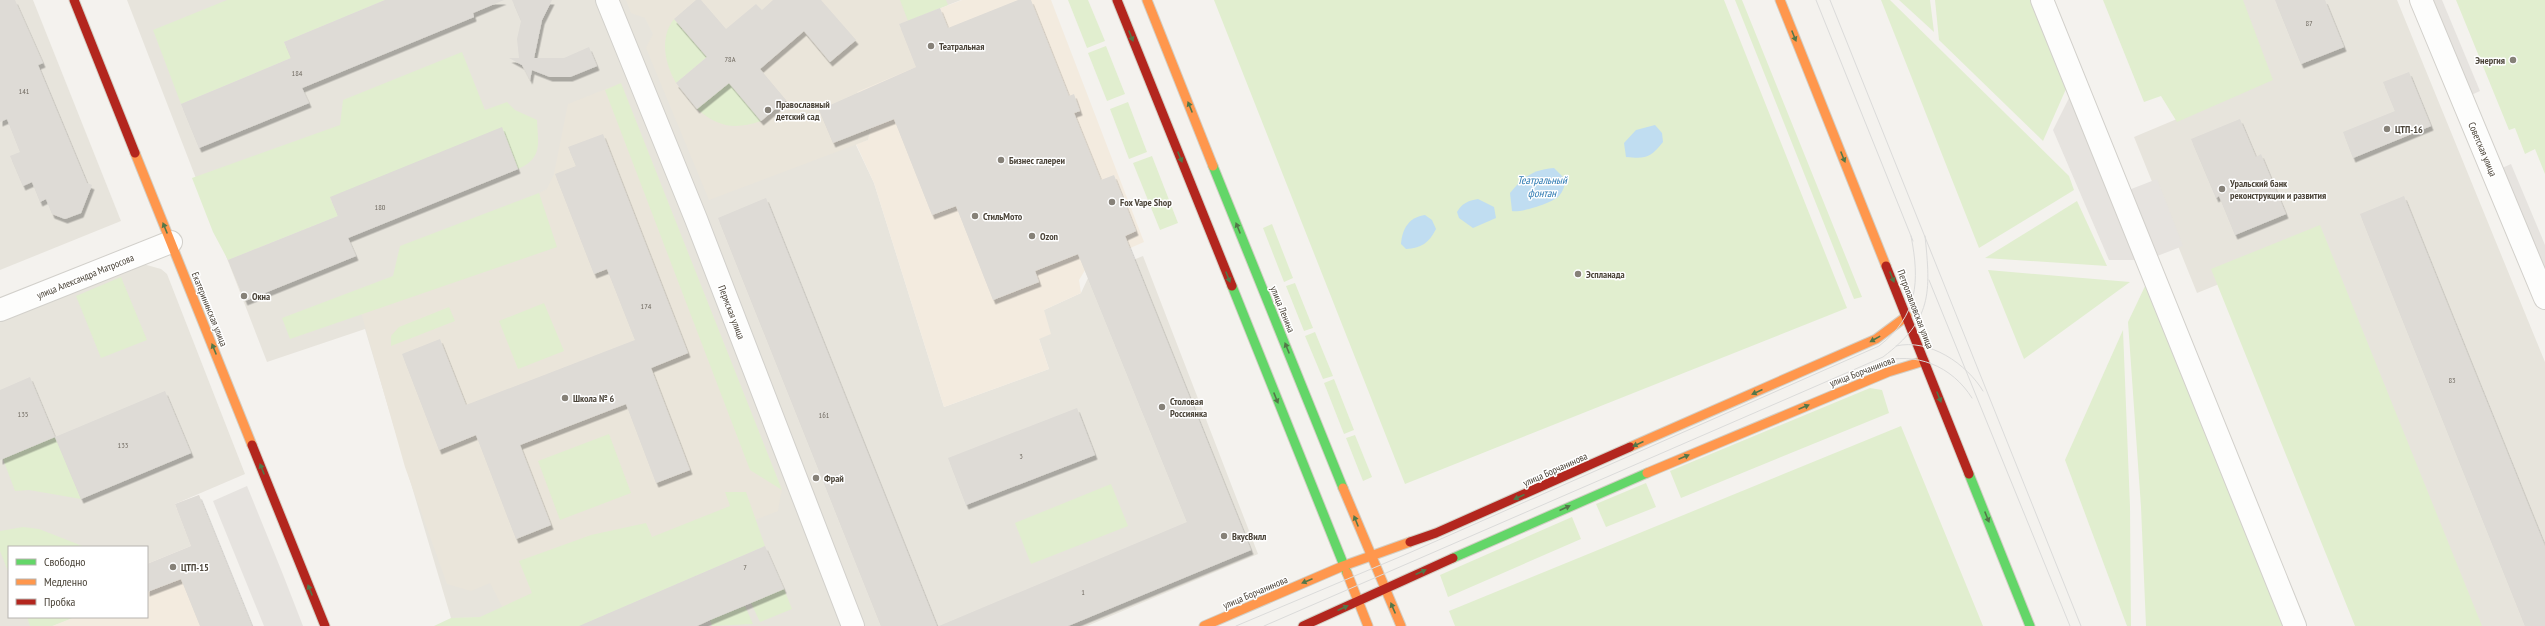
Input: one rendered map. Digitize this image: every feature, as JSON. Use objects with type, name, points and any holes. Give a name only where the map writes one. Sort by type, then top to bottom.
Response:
[{"type":"main road","name":"Екатерининская улица","points":[[74,0],[325,626]]},
{"type":"main road","points":[[1117,0],[1368,626]]},
{"type":"main road","name":"улица Ленина","points":[[1147,0],[1401,626]]},
{"type":"main road","name":"Петропавловская улица","points":[[1780,0],[2030,626]]},
{"type":"main road","name":"улица Борчанинова","points":[[1204,626],[1343,566],[1372,557],[1436,533],[1876,339],[1907,316]]},
{"type":"main road","name":"улица Борчанинова","points":[[1303,626],[1576,503],[1704,448],[1888,372],[1924,361]]},
{"type":"street","name":"Пермская улица","points":[[607,0],[696,219],[853,626]]},
{"type":"street","points":[[2042,0],[2295,626]]},
{"type":"street","name":"Советская улица","points":[[2421,0],[2545,298]]},
{"type":"street","name":"улица Александра Матросова","points":[[0,310],[171,242]]},
{"type":"shaded area","points":[[0,0],[33,0],[121,221],[0,270]]},
{"type":"shaded area","points":[[127,0],[961,0],[899,24],[916,67],[856,145],[874,183],[944,407],[1049,369],[1039,339],[1044,310],[1081,293],[1088,278],[1143,256],[1258,554],[1087,626],[564,626],[558,617],[451,618],[365,329],[267,362]]},
{"type":"shaded area","name":"Православный детский сад","points":[[626,0],[900,0],[908,21],[899,24],[916,67],[857,92],[871,128],[868,140],[709,200],[646,48],[653,34],[645,18],[631,13]]},
{"type":"shaded area","points":[[962,0],[1051,0],[1144,242],[1087,267],[1079,280],[1081,293],[1044,310],[1051,334],[1039,339],[1049,369],[944,407],[874,183],[856,144],[868,140],[871,128],[857,92],[899,24]]},
{"type":"shaded area","points":[[2223,0],[2397,0],[2545,362],[2545,626],[2473,626],[2321,243],[2197,293],[2134,137],[2258,85]]},
{"type":"shaded area","points":[[2429,0],[2442,0],[2480,91],[2469,96]]},
{"type":"shaded area","name":"Школа № 6","points":[[621,83],[782,490],[778,511],[507,616],[490,583],[471,591],[447,584],[405,467],[361,312],[557,247],[539,193],[547,189],[554,174],[568,104]]},
{"type":"shaded area","points":[[2076,84],[2121,193],[2157,179],[2183,246],[2147,260],[2109,260],[2053,130]]},
{"type":"shaded area","points":[[2511,164],[2545,245],[2545,276],[2500,169]]},
{"type":"shaded area","points":[[143,264],[161,269],[167,274],[245,474],[175,504],[191,546],[148,564],[148,546],[8,546],[8,618],[72,618],[52,626],[0,626],[0,320]]},
{"type":"shaded area","points":[[247,486],[303,626],[264,626],[213,501]]},
{"type":"shaded area","points":[[199,495],[252,626],[52,626],[72,618],[148,618],[148,564],[191,546],[175,504]]},
{"type":"green space","points":[[227,0],[385,0],[284,42],[291,58],[181,104],[153,30]]},
{"type":"green space","points":[[900,0],[946,0],[948,5],[908,21]]},
{"type":"green space","points":[[1068,0],[1088,0],[1105,41],[1087,48]]},
{"type":"green space","name":"Эспланада","points":[[1214,0],[1724,0],[1847,308],[1405,484]]},
{"type":"green space","points":[[1735,0],[1742,0],[1862,297],[1854,299]]},
{"type":"green space","points":[[1881,0],[1890,0],[2069,176],[2074,190],[1979,248]]},
{"type":"green space","points":[[1899,0],[1930,0],[1934,32]]},
{"type":"green space","points":[[1935,0],[2031,0],[2066,89],[2043,141],[1939,40]]},
{"type":"green space","points":[[2103,0],[2243,0],[2273,80],[2177,122],[2161,96],[2144,102]]},
{"type":"green space","name":"Энергия","points":[[2456,0],[2545,0],[2545,174],[2535,149],[2525,154],[2515,128],[2509,130]]},
{"type":"green space","points":[[674,19],[707,57],[676,83],[669,68],[665,51],[666,34]]},
{"type":"green space","points":[[1106,46],[1125,94],[1107,101],[1088,53]]},
{"type":"green space","points":[[462,52],[485,110],[507,102],[515,110],[537,120],[538,143],[532,160],[518,169],[502,128],[330,198],[338,216],[228,260],[213,232],[192,178],[340,125],[343,100]]},
{"type":"green space","points":[[621,83],[782,490],[750,470],[605,90]]},
{"type":"green space","points":[[729,83],[761,121],[743,125],[727,125],[712,120],[697,109]]},
{"type":"green space","points":[[1128,102],[1147,152],[1129,159],[1110,109]]},
{"type":"green space","points":[[1152,156],[1178,223],[1160,230],[1133,163]]},
{"type":"green space","points":[[539,193],[557,247],[290,339],[282,318],[393,276],[400,246]]},
{"type":"green space","points":[[2077,201],[2107,266],[1985,258]]},
{"type":"green space","points":[[1272,224],[1293,278],[1284,282],[1263,228]]},
{"type":"green space","points":[[2320,225],[2482,626],[2355,626],[2211,269]]},
{"type":"green space","points":[[1988,270],[2130,282],[2024,359]]},
{"type":"green space","points":[[121,277],[147,340],[101,358],[76,296]]},
{"type":"green space","points":[[2147,282],[2287,626],[2146,626],[2141,507],[2128,322]]},
{"type":"green space","points":[[1295,283],[1313,328],[1304,331],[1286,286]]},
{"type":"green space","points":[[544,303],[564,351],[518,369],[499,321]]},
{"type":"green space","points":[[449,307],[455,321],[391,346],[391,336],[399,327]]},
{"type":"green space","points":[[2123,330],[2130,507],[2131,626],[2127,626],[2065,460]]},
{"type":"green space","points":[[1315,332],[1333,376],[1323,379],[1305,336]]},
{"type":"green space","points":[[1334,379],[1354,430],[1344,434],[1324,383]]},
{"type":"green space","points":[[1870,388],[1882,390],[1889,413],[1681,498],[1670,471]]},
{"type":"green space","points":[[1901,426],[1983,626],[1455,626],[1449,611]]},
{"type":"green space","points":[[609,434],[631,493],[560,520],[538,461]]},
{"type":"green space","points":[[1355,435],[1372,477],[1363,481],[1346,438]]},
{"type":"green space","points":[[55,437],[81,499],[29,490],[15,491],[3,459]]},
{"type":"green space","points":[[1646,483],[1656,507],[1606,527],[1596,504]]},
{"type":"green space","points":[[1111,484],[1128,526],[1031,564],[1015,523]]},
{"type":"green space","points":[[725,492],[746,492],[765,546],[584,624],[584,626],[434,626],[451,618],[480,617],[532,593],[519,561],[591,535],[646,523],[652,537],[730,506]]},
{"type":"green space","points":[[1572,517],[1581,539],[1448,597],[1440,575]]},
{"type":"green space","points":[[23,527],[39,529],[82,546],[8,546],[8,571],[0,551],[0,531]]},
{"type":"green space","points":[[784,589],[792,609],[760,622],[751,603]]},
{"type":"green space","points":[[745,606],[753,624],[712,626],[710,620]]},
{"type":"green space","points":[[27,618],[72,618],[52,626],[30,626]]},
{"type":"water","points":[[1655,125],[1662,133],[1663,142],[1655,151],[1643,157],[1626,157],[1624,143],[1636,130]]},
{"type":"water","name":"Театральный фонтан","points":[[1554,168],[1565,179],[1564,188],[1559,196],[1550,202],[1536,207],[1512,211],[1510,193],[1520,182],[1535,172]]},
{"type":"water","points":[[1478,199],[1494,207],[1496,218],[1473,228],[1459,218],[1457,212],[1461,206]]},
{"type":"water","points":[[1425,215],[1432,220],[1436,229],[1424,244],[1406,249],[1401,244],[1403,233],[1407,225],[1415,218]]},
{"type":"building","points":[[0,0],[15,0],[43,63],[38,65],[87,183],[92,185],[81,213],[65,219],[52,214],[46,199],[40,202],[32,182],[23,186],[10,156],[20,152],[7,119],[0,122]]},
{"type":"building","points":[[385,0],[504,0],[473,13],[474,17],[302,88],[309,103],[199,148],[181,104],[291,58],[284,42]]},
{"type":"building","points":[[512,0],[552,0],[542,20],[534,58],[564,58],[589,47],[597,66],[570,77],[550,77],[532,70],[530,80],[522,65],[509,58],[519,58],[517,39],[521,21]]},
{"type":"building","points":[[696,0],[701,0],[726,29],[756,4],[762,10],[773,0],[821,0],[856,40],[830,62],[804,31],[760,69],[786,100],[761,121],[729,83],[697,109],[676,83],[707,57],[674,19]]},
{"type":"building","points":[[1018,0],[1031,0],[1069,96],[1074,94],[1080,111],[1074,113],[1101,180],[1114,175],[1136,231],[1125,236],[1251,550],[1068,626],[939,626],[1187,522],[1078,254],[1035,271],[1039,282],[993,300],[956,206],[932,215],[894,119],[833,143],[819,110],[916,67],[899,24],[940,8],[948,28]]},
{"type":"building","points":[[2275,0],[2325,0],[2344,47],[2301,64]]},
{"type":"building","name":"ЦТП-16","points":[[2409,72],[2431,126],[2353,158],[2343,132],[2395,111],[2383,82]]},
{"type":"building","points":[[2240,119],[2256,157],[2261,154],[2286,214],[2235,235],[2219,196],[2216,198],[2191,139]]},
{"type":"building","points":[[502,127],[518,169],[348,238],[356,256],[245,301],[228,260],[338,216],[330,197]]},
{"type":"building","points":[[603,134],[688,353],[651,368],[690,470],[656,483],[626,404],[520,445],[551,525],[516,539],[476,435],[439,450],[402,354],[440,339],[466,405],[635,340],[607,269],[594,274],[555,174],[576,166],[568,147]]},
{"type":"building","points":[[2404,196],[2545,546],[2545,626],[2525,626],[2360,214]]},
{"type":"building","points":[[766,198],[937,626],[881,626],[718,218]]},
{"type":"building","points":[[30,377],[55,437],[0,460],[0,390]]},
{"type":"building","points":[[165,391],[191,453],[81,499],[55,437]]},
{"type":"building","points":[[1077,408],[1095,455],[966,505],[948,458]]},
{"type":"building","points":[[199,495],[252,626],[200,626],[181,579],[148,592],[148,564],[191,546],[175,504]]},
{"type":"building","points":[[765,546],[784,589],[697,626],[579,626]]},
{"type":"tram line","points":[[1816,0],[1913,241]]},
{"type":"tram line","points":[[1830,0],[2081,626]]},
{"type":"tram line","points":[[1236,626],[1409,553],[1879,346],[1892,335],[1902,322],[1909,310],[1913,297],[1915,268],[1911,236]]},
{"type":"tram line","points":[[1264,626],[1883,357],[1899,344],[1911,330],[1925,304],[1928,274],[1925,236]]},
{"type":"tram line","points":[[1929,280],[2070,626]]},
{"type":"tram line","points":[[1896,346],[1921,346],[1946,355],[1967,371],[1983,391]]},
{"type":"tram line","points":[[1879,362],[1906,358],[1932,364],[1954,377],[1972,398]]},
{"type":"traffic: fast","points":[[1213,166],[1343,488]]},
{"type":"traffic: fast","points":[[1232,286],[1347,573]]},
{"type":"traffic: fast","points":[[1453,558],[1647,473]]},
{"type":"traffic: fast","points":[[1969,474],[2030,626]]},
{"type":"traffic: slow","points":[[1147,0],[1213,166]]},
{"type":"traffic: slow","points":[[1780,0],[1886,266]]},
{"type":"traffic: slow","points":[[135,153],[252,445]]},
{"type":"traffic: slow","points":[[1630,447],[1876,339],[1907,316]]},
{"type":"traffic: slow","points":[[1647,473],[1888,372],[1924,361]]},
{"type":"traffic: slow","points":[[1343,488],[1401,626]]},
{"type":"traffic: slow","points":[[1204,626],[1343,566],[1410,542]]},
{"type":"traffic: slow","points":[[1347,573],[1368,626]]},
{"type":"traffic: jam","points":[[74,0],[135,153]]},
{"type":"traffic: jam","points":[[1117,0],[1232,286]]},
{"type":"traffic: jam","points":[[1886,266],[1969,474]]},
{"type":"traffic: jam","points":[[252,445],[325,626]]},
{"type":"traffic: jam","points":[[1410,542],[1436,533],[1630,447]]},
{"type":"traffic: jam","points":[[1303,626],[1453,558]]},
{"type":"place","name":"Театральная","points":[[931,46]]},
{"type":"place","name":"Энергия","points":[[2513,60]]},
{"type":"place","name":"Православный детский сад","points":[[768,110]]},
{"type":"place","name":"ЦТП-16","points":[[2387,129]]},
{"type":"place","name":"Бизнес галереи","points":[[1001,160]]},
{"type":"place","name":"Уральский банк реконструкции и развития","points":[[2222,189]]},
{"type":"place","name":"Fox Vape Shop","points":[[1112,202]]},
{"type":"place","name":"СтильМото","points":[[975,216]]},
{"type":"place","name":"Ozon","points":[[1032,236]]},
{"type":"place","name":"Эспланада","points":[[1578,274]]},
{"type":"place","name":"Окна","points":[[244,296]]},
{"type":"place","name":"Школа № 6","points":[[565,398]]},
{"type":"place","name":"Столовая Россиянка","points":[[1162,407]]},
{"type":"place","name":"Фрай","points":[[816,478]]},
{"type":"place","name":"ВкусВилл","points":[[1224,536]]},
{"type":"place","name":"ЦТП-15","points":[[173,567]]}]
